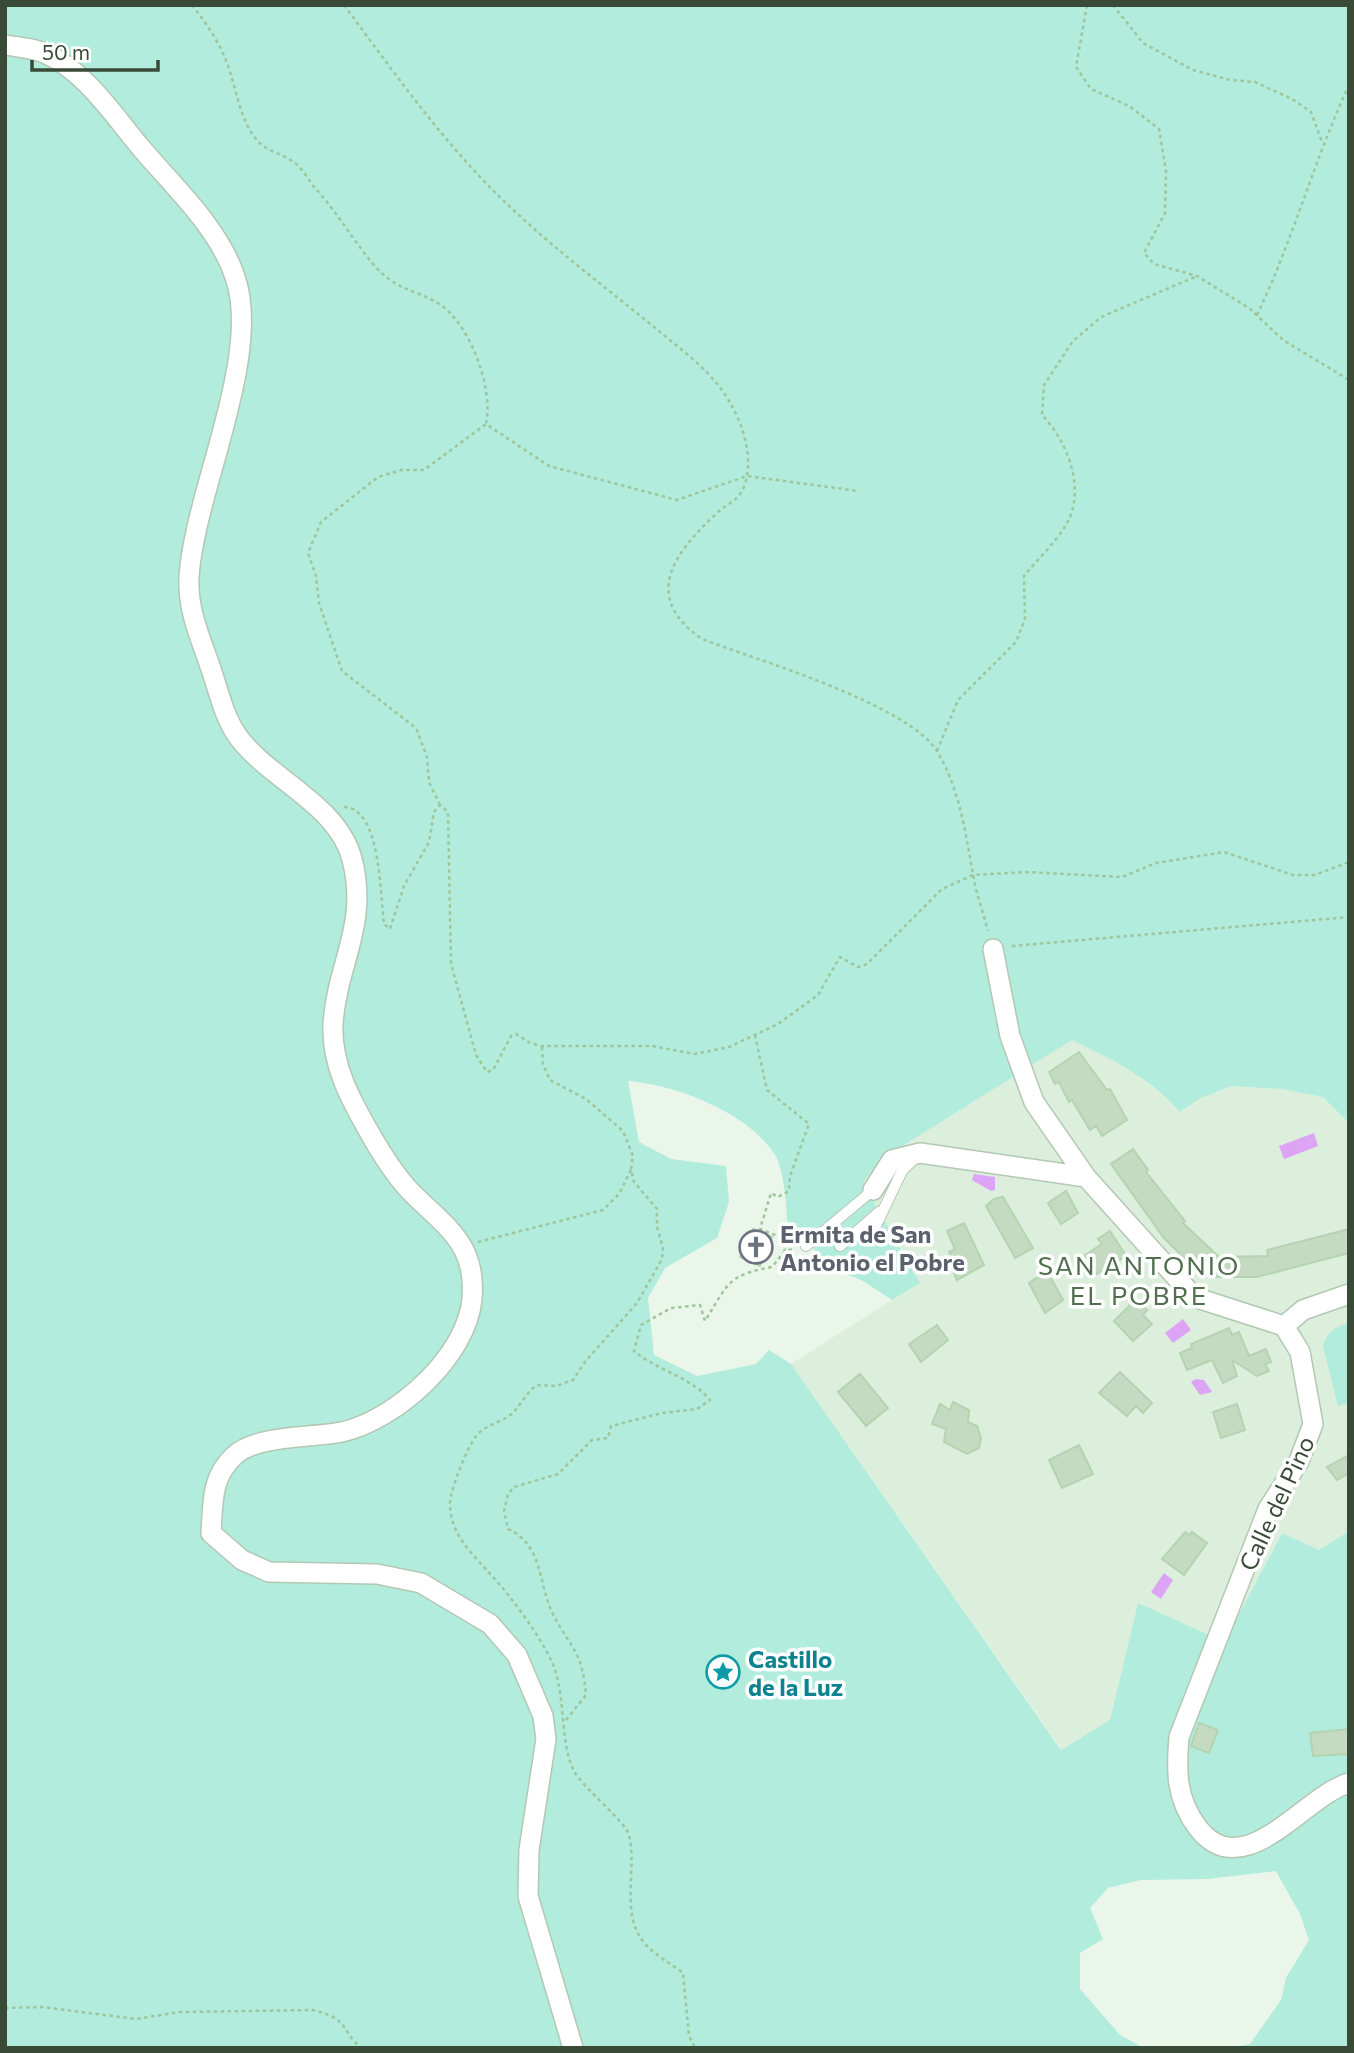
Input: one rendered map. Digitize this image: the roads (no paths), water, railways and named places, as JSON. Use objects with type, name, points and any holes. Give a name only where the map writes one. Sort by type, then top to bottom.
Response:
[{"type":"street","points":[[5,45],[41,52],[77,76],[193,209],[226,255],[237,279],[241,310],[241,346],[193,548],[188,585],[192,612],[230,723],[242,742],[320,812],[346,841],[357,883],[358,913],[333,1026],[337,1067],[353,1102],[393,1169],[411,1192],[444,1220],[461,1248],[473,1285],[464,1333],[452,1353],[421,1385],[365,1426],[261,1443],[236,1452],[215,1479],[211,1533],[242,1560],[268,1572],[377,1574],[421,1583],[490,1624],[517,1655],[543,1716],[546,1739],[529,1850],[528,1896],[573,2048]]},
{"type":"street","points":[[993,949],[1010,1036],[1034,1102],[1086,1177],[1195,1297],[1284,1326],[1303,1310],[1349,1294]]},
{"type":"street","points":[[873,1190],[892,1160],[920,1153],[1086,1177]]},
{"type":"street","name":"Calle del Pino","points":[[1284,1326],[1300,1352],[1313,1424],[1298,1461],[1268,1509],[1184,1724],[1179,1737],[1175,1778],[1186,1812],[1208,1840],[1227,1848],[1245,1847],[1299,1817],[1335,1786],[1349,1783]]},
{"type":"lane","points":[[869,1240],[902,1171],[920,1153]]},
{"type":"lane","points":[[806,1246],[873,1190]]},
{"type":"lane","points":[[840,1246],[882,1210]]},
{"type":"place","name":"Ermita de San Antonio el Pobre","points":[[756,1247]]},
{"type":"place","name":"Castillo de la Luz","points":[[723,1672]]},
{"type":"district","name":"SAN ANTONIO EL POBRE","points":[[1139,1279]]}]
